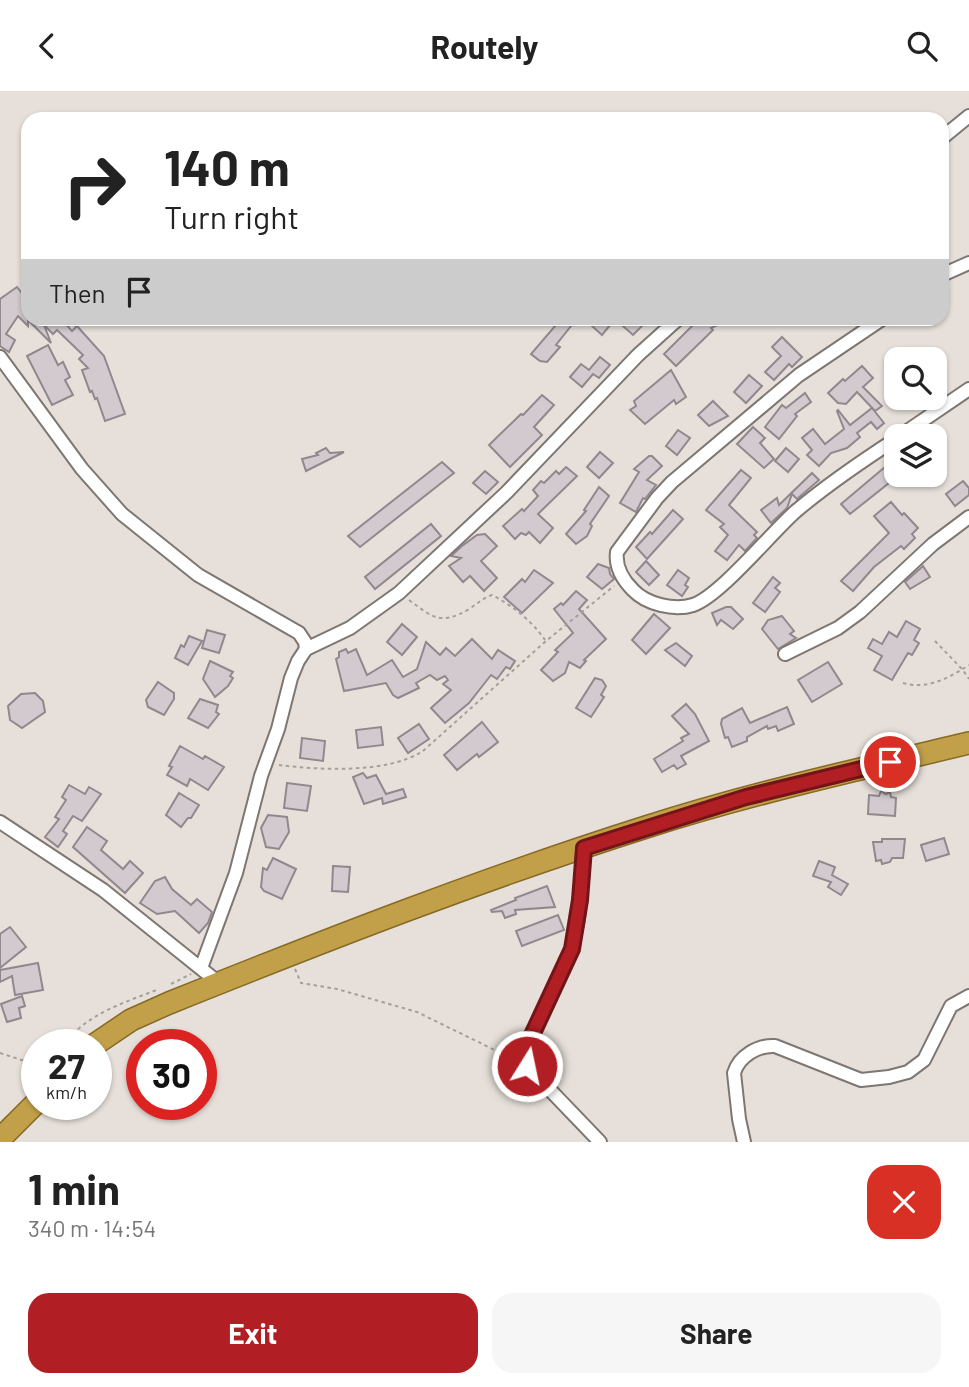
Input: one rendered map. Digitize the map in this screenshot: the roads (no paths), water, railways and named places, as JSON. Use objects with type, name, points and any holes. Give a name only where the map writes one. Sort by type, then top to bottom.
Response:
[{"type":"highway","points":[[112,1033],[131,1020],[219,983],[450,894],[584,848],[746,797],[969,743]]},
{"type":"highway","points":[[0,1139],[21,1118]]},
{"type":"street","points":[[949,132],[969,116]]},
{"type":"street","points":[[949,272],[969,263]]},
{"type":"street","points":[[201,968],[236,873],[265,763],[278,729],[294,670],[306,649],[350,628],[399,593],[506,493],[638,355],[670,326]]},
{"type":"street","points":[[872,326],[799,375],[672,482],[617,552],[616,559],[623,578],[635,593],[657,604],[694,604],[716,590],[796,511],[884,447]]},
{"type":"street","points":[[0,357],[111,504],[161,548],[198,575],[299,633],[306,649]]},
{"type":"street","points":[[917,424],[969,389]]},
{"type":"street","points":[[785,654],[838,628],[860,612],[933,544],[969,517]]},
{"type":"street","points":[[0,822],[103,890],[219,983]]},
{"type":"street","points":[[584,848],[572,949],[526,1048],[524,1058],[527,1066],[600,1142]]},
{"type":"street","points":[[744,1142],[738,1119],[734,1073],[749,1053],[766,1045],[775,1046],[861,1080],[890,1077],[908,1072],[924,1060],[951,1006],[969,996]]}]
